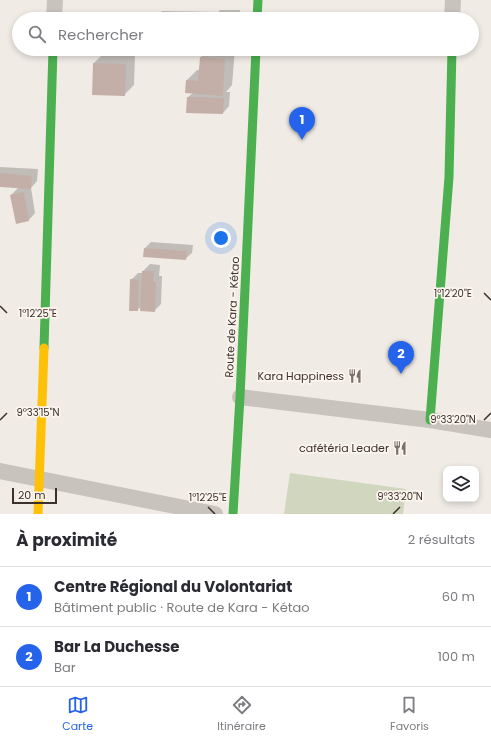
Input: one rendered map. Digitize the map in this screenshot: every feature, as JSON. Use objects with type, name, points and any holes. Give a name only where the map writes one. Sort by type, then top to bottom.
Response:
[{"type":"street","points":[[54,12],[55,0]]},
{"type":"street","points":[[258,0],[258,12]]},
{"type":"street","points":[[452,12],[453,0]]},
{"type":"street","points":[[38,514],[53,56]]},
{"type":"street","name":"Route de Kara - Kétao","points":[[233,514],[240,397],[256,56]]},
{"type":"street","points":[[430,420],[449,177],[452,56]]},
{"type":"street","points":[[240,397],[430,420],[491,430]]},
{"type":"street","points":[[0,471],[215,514]]},
{"type":"green space","points":[[290,473],[406,489],[403,514],[284,514]]},
{"type":"building","points":[[200,57],[225,59],[223,96],[185,93],[186,80],[198,81]]},
{"type":"building","points":[[93,63],[126,64],[125,96],[92,95]]},
{"type":"building","points":[[187,97],[224,98],[223,114],[186,113]]},
{"type":"building","points":[[0,173],[32,176],[31,189],[0,187]]},
{"type":"building","points":[[24,192],[29,221],[16,224],[10,195]]},
{"type":"building","points":[[144,248],[187,251],[186,260],[143,257]]},
{"type":"building","points":[[142,271],[154,271],[153,282],[156,282],[155,312],[140,311]]},
{"type":"building","points":[[130,279],[139,280],[138,311],[129,311]]},
{"type":"traffic: fast","points":[[257,12],[258,0]]},
{"type":"traffic: fast","points":[[44,348],[53,56]]},
{"type":"traffic: fast","points":[[233,514],[240,397],[256,56]]},
{"type":"traffic: fast","points":[[430,420],[449,177],[452,56]]},
{"type":"traffic: slow","points":[[38,514],[44,348]]},
{"type":"place","name":"Centre Régional du Volontariat","points":[[302,140]]},
{"type":"place","name":"Bar La Duchesse","points":[[401,374]]},
{"type":"place","name":"Kara Happiness","points":[[355,376]]},
{"type":"place","name":"cafétéria Leader","points":[[400,448]]}]
